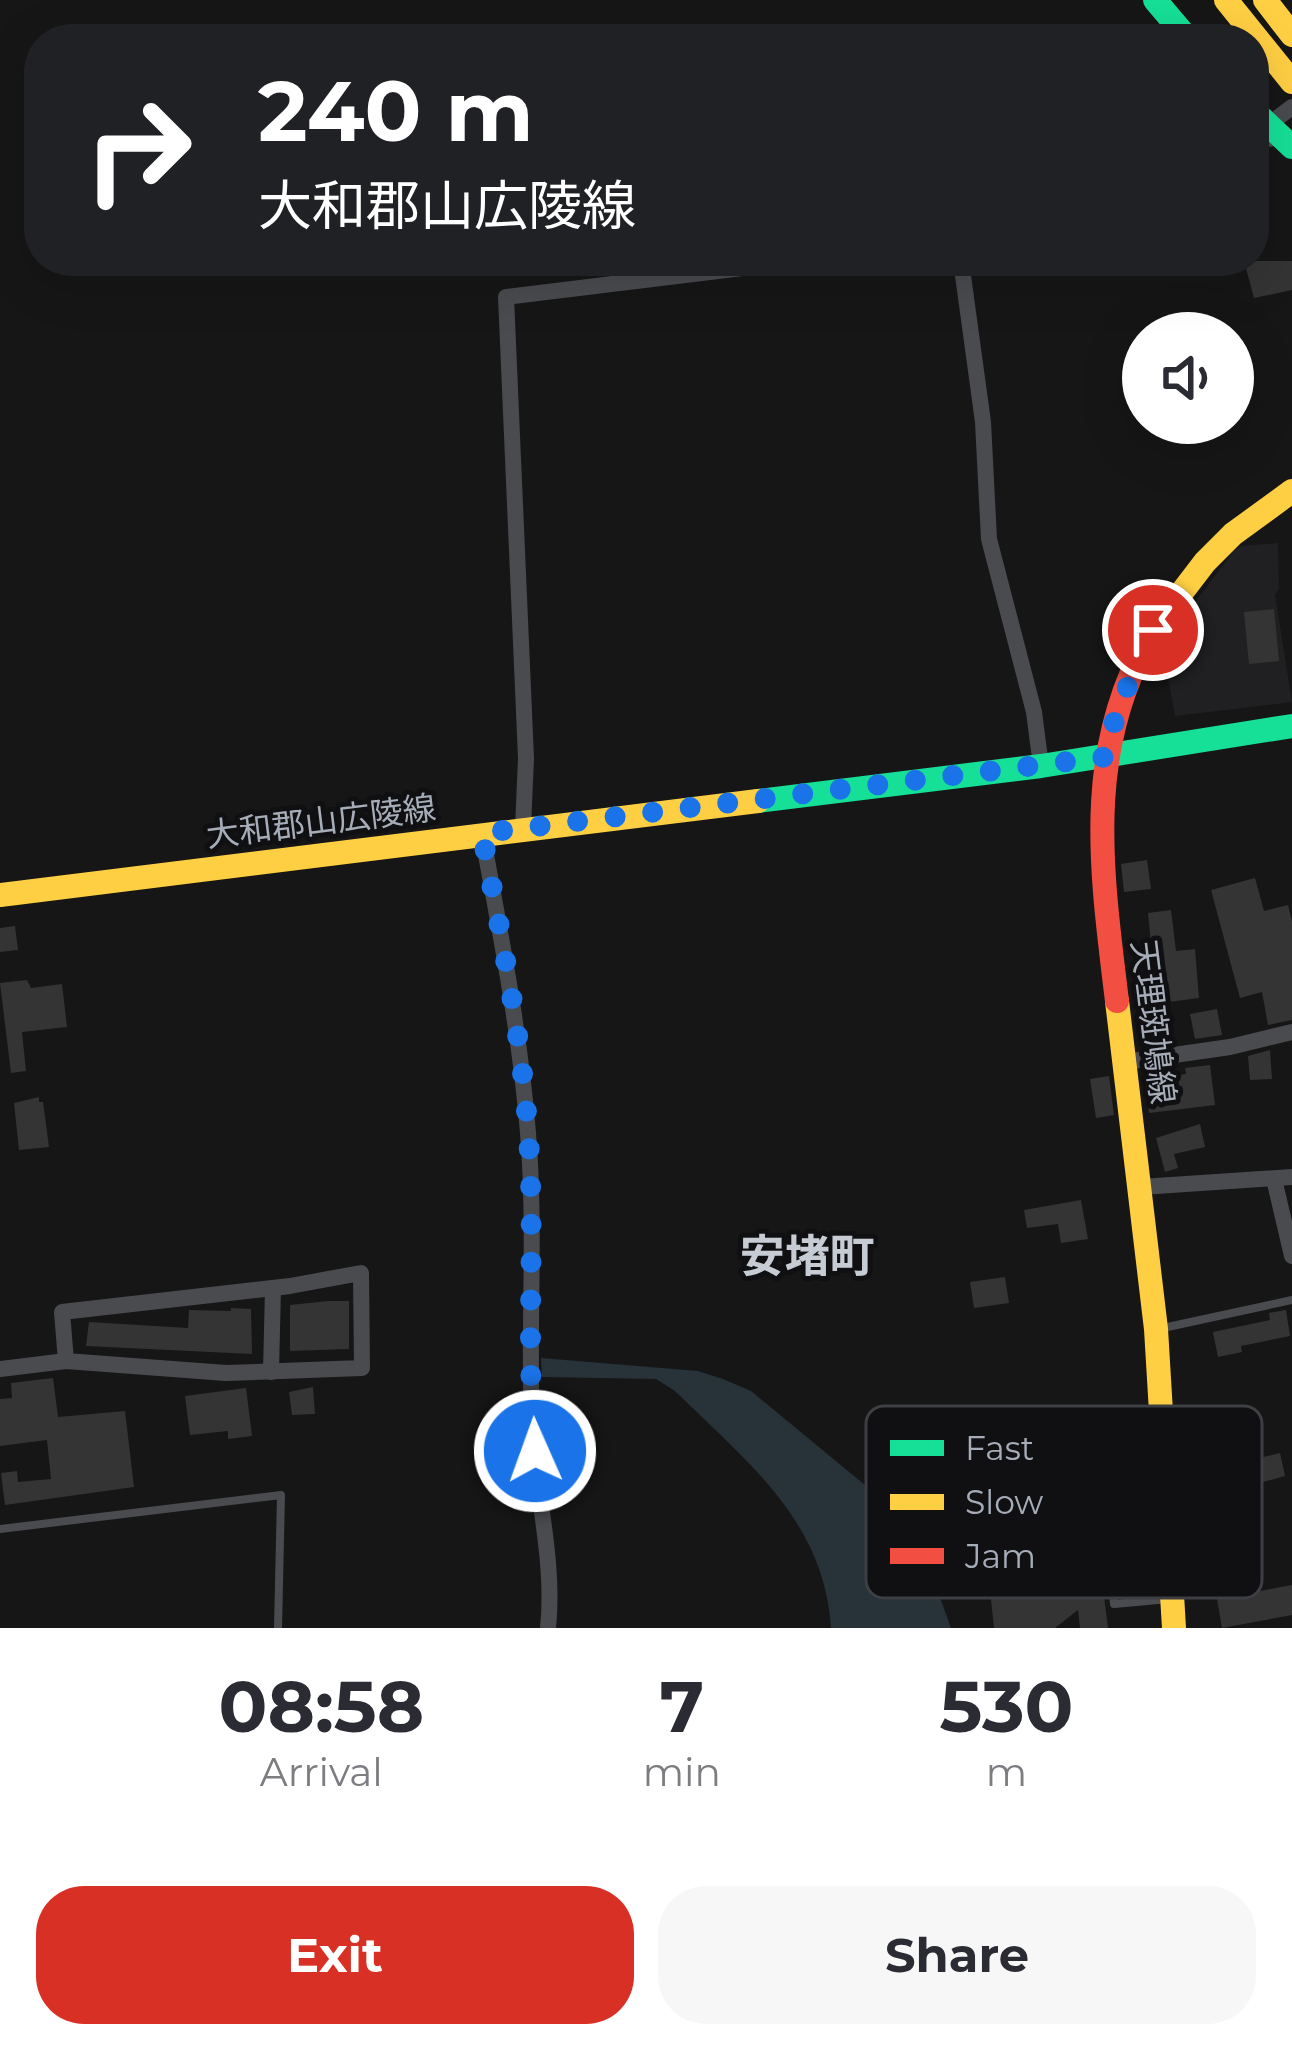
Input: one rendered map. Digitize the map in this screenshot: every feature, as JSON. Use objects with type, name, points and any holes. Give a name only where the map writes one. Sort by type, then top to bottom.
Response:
[{"type":"main road","points":[[1155,0],[1175,24]]},
{"type":"main road","points":[[1224,0],[1244,24]]},
{"type":"main road","points":[[1264,0],[1292,35]]},
{"type":"main road","name":"天理斑鳩線","points":[[1160,1406],[1141,1187],[1100,859],[1105,757],[1118,708],[1153,630],[1205,562],[1292,491]]},
{"type":"main road","name":"大和郡山広陵線","points":[[0,895],[1041,766],[1292,726]]},
{"type":"main road","name":"天理斑鳩線","points":[[1171,1598],[1174,1628]]},
{"type":"street","points":[[1275,134],[1292,107]]},
{"type":"street","points":[[523,828],[526,758],[506,297],[678,276]]},
{"type":"street","points":[[963,276],[983,422],[989,539],[1034,712],[1041,766]]},
{"type":"street","points":[[482,833],[527,1112],[533,1241],[532,1425],[552,1591],[548,1628]]},
{"type":"street","points":[[1125,1062],[1230,1047],[1292,1032]]},
{"type":"street","points":[[1141,1187],[1283,1178],[1292,1256]]},
{"type":"street","points":[[0,1369],[66,1361],[226,1373],[362,1369],[361,1273],[62,1312],[66,1361]]},
{"type":"street","points":[[271,1372],[273,1288]]},
{"type":"lane","points":[[1156,1329],[1292,1300]]},
{"type":"lane","points":[[0,1529],[281,1496],[278,1628]]},
{"type":"lane","points":[[1113,1598],[1114,1604],[1171,1598]]},
{"type":"shaded area","points":[[1278,543],[1279,589],[1275,595],[1292,702],[1175,716],[1162,645],[1234,551],[1241,546]]},
{"type":"shaded area","points":[[541,1358],[698,1371],[751,1391],[866,1486],[866,1598],[940,1598],[951,1628],[831,1628],[814,1555],[798,1524],[754,1469],[675,1391],[656,1379],[542,1377]]},
{"type":"building","points":[[1269,261],[1292,261],[1292,290],[1254,298],[1248,276],[1269,276]]},
{"type":"building","points":[[1274,609],[1279,661],[1249,664],[1244,612]]},
{"type":"building","points":[[1147,860],[1151,889],[1124,892],[1121,864]]},
{"type":"building","points":[[1255,878],[1264,911],[1288,905],[1292,921],[1292,1020],[1268,1025],[1262,992],[1240,998],[1211,890]]},
{"type":"building","points":[[1171,910],[1176,951],[1195,949],[1199,998],[1138,1006],[1136,988],[1155,985],[1148,913]]},
{"type":"building","points":[[15,926],[18,950],[0,952],[0,928]]},
{"type":"building","points":[[27,980],[31,988],[62,984],[67,1027],[22,1032],[26,1071],[11,1073],[0,983]]},
{"type":"building","points":[[1217,1009],[1222,1035],[1195,1039],[1190,1014]]},
{"type":"building","points":[[1270,1050],[1272,1079],[1250,1080],[1248,1056]]},
{"type":"building","points":[[1210,1065],[1215,1105],[1149,1113],[1148,1097],[1180,1093],[1177,1075],[1186,1074],[1185,1068]]},
{"type":"building","points":[[1109,1076],[1114,1115],[1096,1118],[1090,1079]]},
{"type":"building","points":[[39,1097],[49,1147],[19,1150],[14,1103]]},
{"type":"building","points":[[1200,1124],[1205,1147],[1174,1154],[1178,1168],[1165,1172],[1156,1138]]},
{"type":"building","points":[[1081,1200],[1088,1239],[1061,1243],[1058,1224],[1027,1228],[1024,1210]]},
{"type":"building","points":[[1005,1277],[1009,1303],[974,1308],[970,1282]]},
{"type":"building","points":[[349,1301],[349,1349],[290,1351],[290,1305]]},
{"type":"building","points":[[251,1309],[252,1354],[86,1346],[89,1322],[188,1328],[189,1310]]},
{"type":"building","points":[[1286,1310],[1290,1336],[1241,1346],[1242,1352],[1218,1357],[1213,1332],[1270,1320],[1269,1313]]},
{"type":"building","points":[[53,1378],[58,1417],[125,1411],[134,1487],[5,1505],[1,1473],[17,1471],[18,1482],[51,1479],[47,1440],[0,1446],[0,1399],[12,1398],[11,1383]]},
{"type":"building","points":[[313,1387],[315,1414],[292,1415],[289,1392]]},
{"type":"building","points":[[246,1388],[252,1436],[228,1439],[228,1431],[190,1435],[185,1396]]},
{"type":"building","points":[[1280,1453],[1285,1476],[1262,1482],[1262,1457]]},
{"type":"building","points":[[1292,1585],[1292,1615],[1222,1628],[1217,1599],[1262,1598],[1262,1591]]},
{"type":"building","points":[[991,1598],[1104,1598],[1108,1628],[1080,1628],[1078,1610],[1055,1628],[994,1628]]},
{"type":"traffic: fast","points":[[1155,0],[1175,24]]},
{"type":"traffic: fast","points":[[1269,125],[1292,147]]},
{"type":"traffic: fast","points":[[758,801],[1041,766],[1292,726]]},
{"type":"traffic: slow","points":[[1226,0],[1245,24]]},
{"type":"traffic: slow","points":[[1265,0],[1292,35]]},
{"type":"traffic: slow","points":[[1269,53],[1292,82]]},
{"type":"traffic: slow","points":[[1156,626],[1233,534],[1292,491]]},
{"type":"traffic: slow","points":[[0,895],[758,801]]},
{"type":"traffic: slow","points":[[1117,1001],[1156,1329],[1161,1406]]},
{"type":"traffic: slow","points":[[1172,1598],[1174,1628]]},
{"type":"traffic: jam","points":[[1117,1001],[1103,856],[1107,762],[1132,671],[1156,626]]},
{"type":"district","name":"安堵町","points":[[807,1256]]},
{"type":"route","points":[[535,1451],[527,1112],[482,833],[1105,757],[1118,708],[1153,630]]}]
